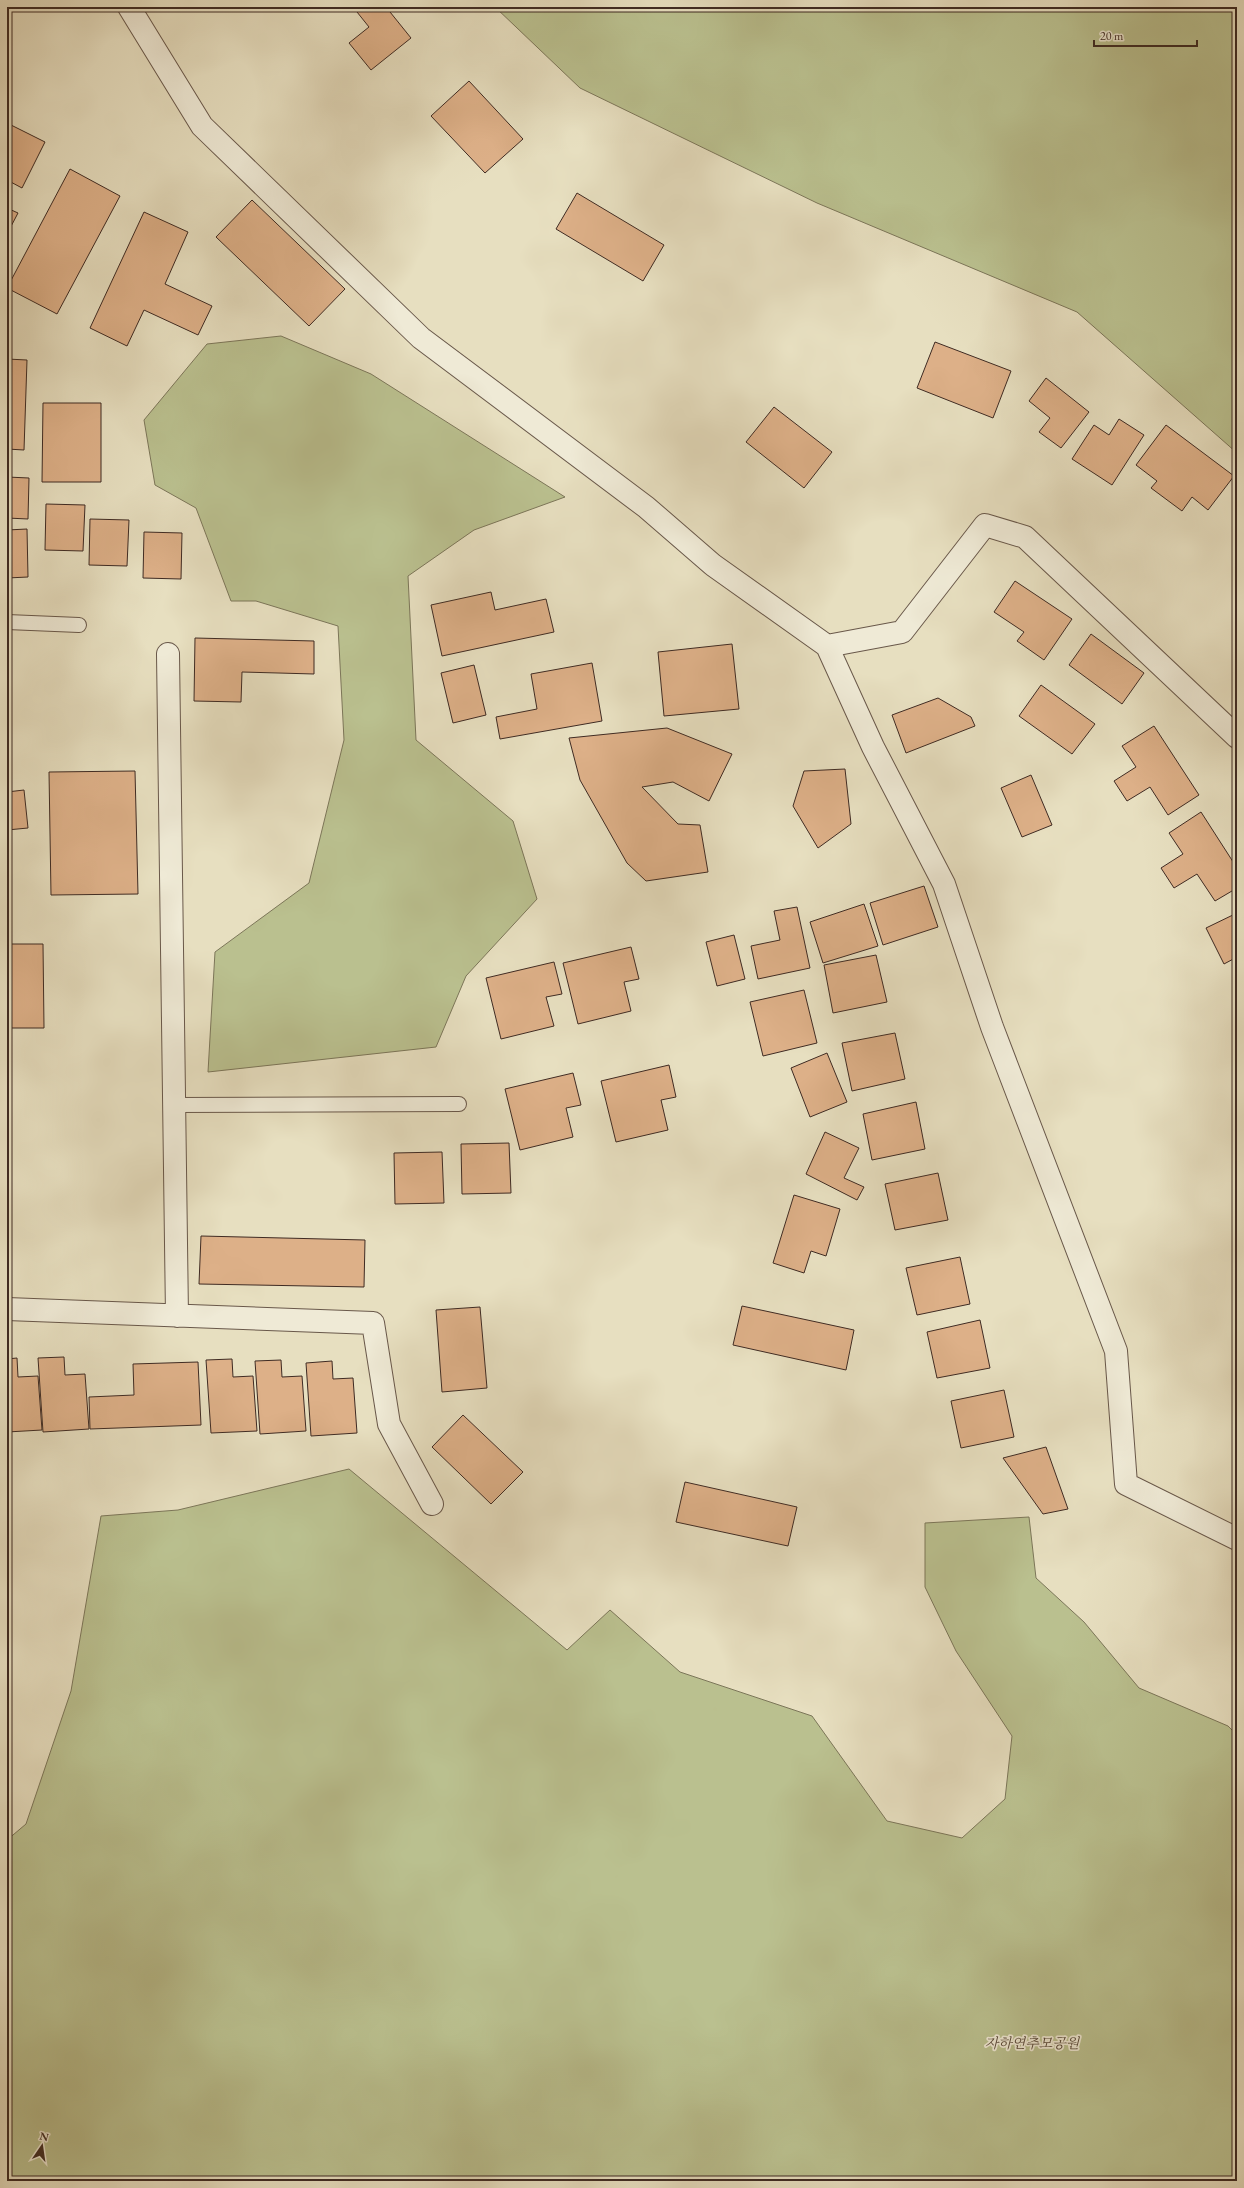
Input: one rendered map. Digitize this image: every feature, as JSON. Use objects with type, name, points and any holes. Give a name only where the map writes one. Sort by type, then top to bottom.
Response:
[{"type":"street","points":[[129,7],[202,126],[421,338],[646,507],[713,565],[827,646],[873,747],[944,884],[992,1027],[1116,1351],[1126,1484],[1237,1539]]},
{"type":"street","points":[[827,646],[902,632],[985,524],[1025,537],[1237,737]]},
{"type":"street","points":[[168,654],[177,1316]]},
{"type":"street","points":[[7,1309],[374,1323],[389,1424],[432,1504]]},
{"type":"lane","points":[[7,622],[79,625]]},
{"type":"lane","points":[[174,1105],[459,1104]]},
{"type":"green space","points":[[495,7],[1237,7],[1237,453],[1077,312],[817,203],[580,88]]},
{"type":"green space","points":[[281,336],[371,374],[565,497],[474,530],[408,576],[416,740],[513,821],[537,899],[466,976],[436,1047],[208,1072],[215,952],[309,883],[344,740],[338,626],[256,601],[231,601],[196,508],[155,485],[144,420],[207,344]]},
{"type":"green space","name":"자하연추모공원","points":[[349,1469],[567,1650],[610,1610],[680,1672],[812,1716],[887,1821],[962,1838],[1005,1799],[1012,1736],[956,1651],[925,1587],[925,1523],[1029,1517],[1036,1578],[1084,1622],[1139,1688],[1228,1726],[1237,1735],[1237,2181],[7,2181],[7,1840],[26,1824],[71,1691],[101,1516],[178,1510]]},
{"type":"building","points":[[353,7],[386,7],[411,38],[371,70],[349,43],[369,27]]},
{"type":"building","points":[[469,81],[523,139],[485,173],[431,116]]},
{"type":"building","points":[[7,123],[45,142],[22,188],[7,180]]},
{"type":"building","points":[[70,169],[120,196],[57,314],[7,288]]},
{"type":"building","points":[[577,193],[664,245],[643,281],[556,229]]},
{"type":"building","points":[[252,200],[345,289],[309,326],[216,237]]},
{"type":"building","points":[[7,208],[18,213],[7,234]]},
{"type":"building","points":[[144,212],[188,232],[165,284],[212,306],[198,335],[144,310],[127,346],[90,328]]},
{"type":"building","points":[[935,342],[1011,371],[993,418],[917,388]]},
{"type":"building","points":[[7,359],[27,360],[24,450],[7,449]]},
{"type":"building","points":[[1046,378],[1089,412],[1061,448],[1039,432],[1050,418],[1029,401]]},
{"type":"building","points":[[43,403],[101,403],[101,482],[42,482]]},
{"type":"building","points":[[774,407],[832,452],[804,488],[746,442]]},
{"type":"building","points":[[1119,419],[1144,435],[1112,485],[1072,459],[1094,425],[1109,435]]},
{"type":"building","points":[[1166,425],[1234,476],[1208,510],[1192,497],[1182,511],[1151,488],[1157,481],[1136,465]]},
{"type":"building","points":[[7,477],[29,478],[28,519],[7,518]]},
{"type":"building","points":[[46,504],[85,505],[83,551],[45,550]]},
{"type":"building","points":[[90,519],[129,520],[127,566],[89,565]]},
{"type":"building","points":[[27,529],[28,577],[7,578],[7,530]]},
{"type":"building","points":[[144,532],[182,533],[181,579],[143,578]]},
{"type":"building","points":[[1015,581],[1072,619],[1044,660],[1017,641],[1024,632],[994,612]]},
{"type":"building","points":[[491,592],[495,610],[546,599],[554,632],[442,656],[431,605]]},
{"type":"building","points":[[1091,634],[1144,673],[1122,704],[1069,665]]},
{"type":"building","points":[[195,638],[314,641],[314,674],[242,672],[241,702],[194,701]]},
{"type":"building","points":[[732,644],[739,709],[664,716],[658,652]]},
{"type":"building","points":[[592,663],[602,721],[500,739],[496,717],[537,709],[531,674]]},
{"type":"building","points":[[474,665],[486,715],[453,723],[441,673]]},
{"type":"building","points":[[1041,685],[1095,724],[1072,754],[1019,716]]},
{"type":"building","points":[[938,698],[971,717],[975,726],[906,753],[892,715]]},
{"type":"building","points":[[1154,726],[1199,795],[1168,815],[1150,787],[1127,801],[1114,781],[1136,767],[1122,746]]},
{"type":"building","points":[[667,728],[732,754],[709,801],[673,782],[642,787],[678,824],[700,825],[708,872],[646,881],[627,863],[580,780],[569,738]]},
{"type":"building","points":[[845,769],[851,824],[818,848],[793,806],[804,771]]},
{"type":"building","points":[[135,771],[138,894],[51,895],[49,772]]},
{"type":"building","points":[[1031,775],[1052,825],[1022,837],[1001,788]]},
{"type":"building","points":[[24,790],[28,828],[7,830],[7,792]]},
{"type":"building","points":[[1201,812],[1237,868],[1237,888],[1215,901],[1197,874],[1174,888],[1161,868],[1183,854],[1169,833]]},
{"type":"building","points":[[924,886],[938,927],[883,945],[870,903]]},
{"type":"building","points":[[864,904],[878,946],[823,963],[810,922]]},
{"type":"building","points":[[797,907],[810,968],[758,979],[751,946],[780,940],[774,911]]},
{"type":"building","points":[[1237,913],[1237,957],[1224,964],[1206,928]]},
{"type":"building","points":[[734,935],[745,979],[717,986],[706,942]]},
{"type":"building","points":[[7,944],[43,944],[44,1028],[7,1028]]},
{"type":"building","points":[[631,947],[639,979],[624,982],[631,1011],[578,1024],[563,963]]},
{"type":"building","points":[[876,955],[887,1002],[833,1013],[824,965]]},
{"type":"building","points":[[554,962],[562,994],[546,997],[554,1026],[501,1039],[486,978]]},
{"type":"building","points":[[804,990],[817,1043],[763,1056],[750,1002]]},
{"type":"building","points":[[895,1033],[905,1079],[852,1091],[842,1043]]},
{"type":"building","points":[[827,1053],[847,1102],[810,1117],[791,1068]]},
{"type":"building","points":[[669,1065],[676,1097],[661,1100],[668,1130],[616,1142],[601,1081]]},
{"type":"building","points":[[573,1073],[581,1105],[566,1108],[573,1137],[520,1150],[505,1089]]},
{"type":"building","points":[[916,1102],[925,1149],[872,1160],[863,1114]]},
{"type":"building","points":[[825,1132],[859,1148],[844,1178],[864,1187],[857,1200],[806,1174]]},
{"type":"building","points":[[509,1143],[511,1193],[462,1194],[461,1144]]},
{"type":"building","points":[[442,1152],[444,1203],[395,1204],[394,1153]]},
{"type":"building","points":[[938,1173],[948,1220],[895,1230],[885,1184]]},
{"type":"building","points":[[794,1195],[840,1209],[826,1256],[811,1251],[804,1273],[773,1263]]},
{"type":"building","points":[[201,1236],[365,1240],[364,1287],[199,1284]]},
{"type":"building","points":[[960,1257],[970,1304],[917,1315],[906,1268]]},
{"type":"building","points":[[742,1306],[854,1330],[846,1370],[733,1345]]},
{"type":"building","points":[[480,1307],[487,1388],[442,1392],[436,1310]]},
{"type":"building","points":[[980,1320],[990,1368],[937,1378],[927,1332]]},
{"type":"building","points":[[64,1357],[65,1375],[85,1374],[89,1429],[43,1432],[38,1358]]},
{"type":"building","points":[[17,1358],[18,1377],[38,1376],[42,1430],[7,1432],[7,1359]]},
{"type":"building","points":[[232,1359],[233,1377],[253,1376],[257,1431],[211,1433],[206,1360]]},
{"type":"building","points":[[281,1360],[282,1377],[302,1376],[306,1431],[260,1434],[255,1361]]},
{"type":"building","points":[[332,1361],[333,1379],[353,1378],[357,1433],[311,1436],[306,1363]]},
{"type":"building","points":[[198,1362],[201,1425],[90,1429],[89,1397],[134,1395],[133,1364]]},
{"type":"building","points":[[1004,1390],[1014,1437],[961,1448],[951,1401]]},
{"type":"building","points":[[463,1415],[523,1472],[491,1504],[432,1447]]},
{"type":"building","points":[[1046,1447],[1068,1509],[1043,1514],[1003,1458]]},
{"type":"building","points":[[685,1482],[797,1507],[788,1546],[676,1522]]}]
